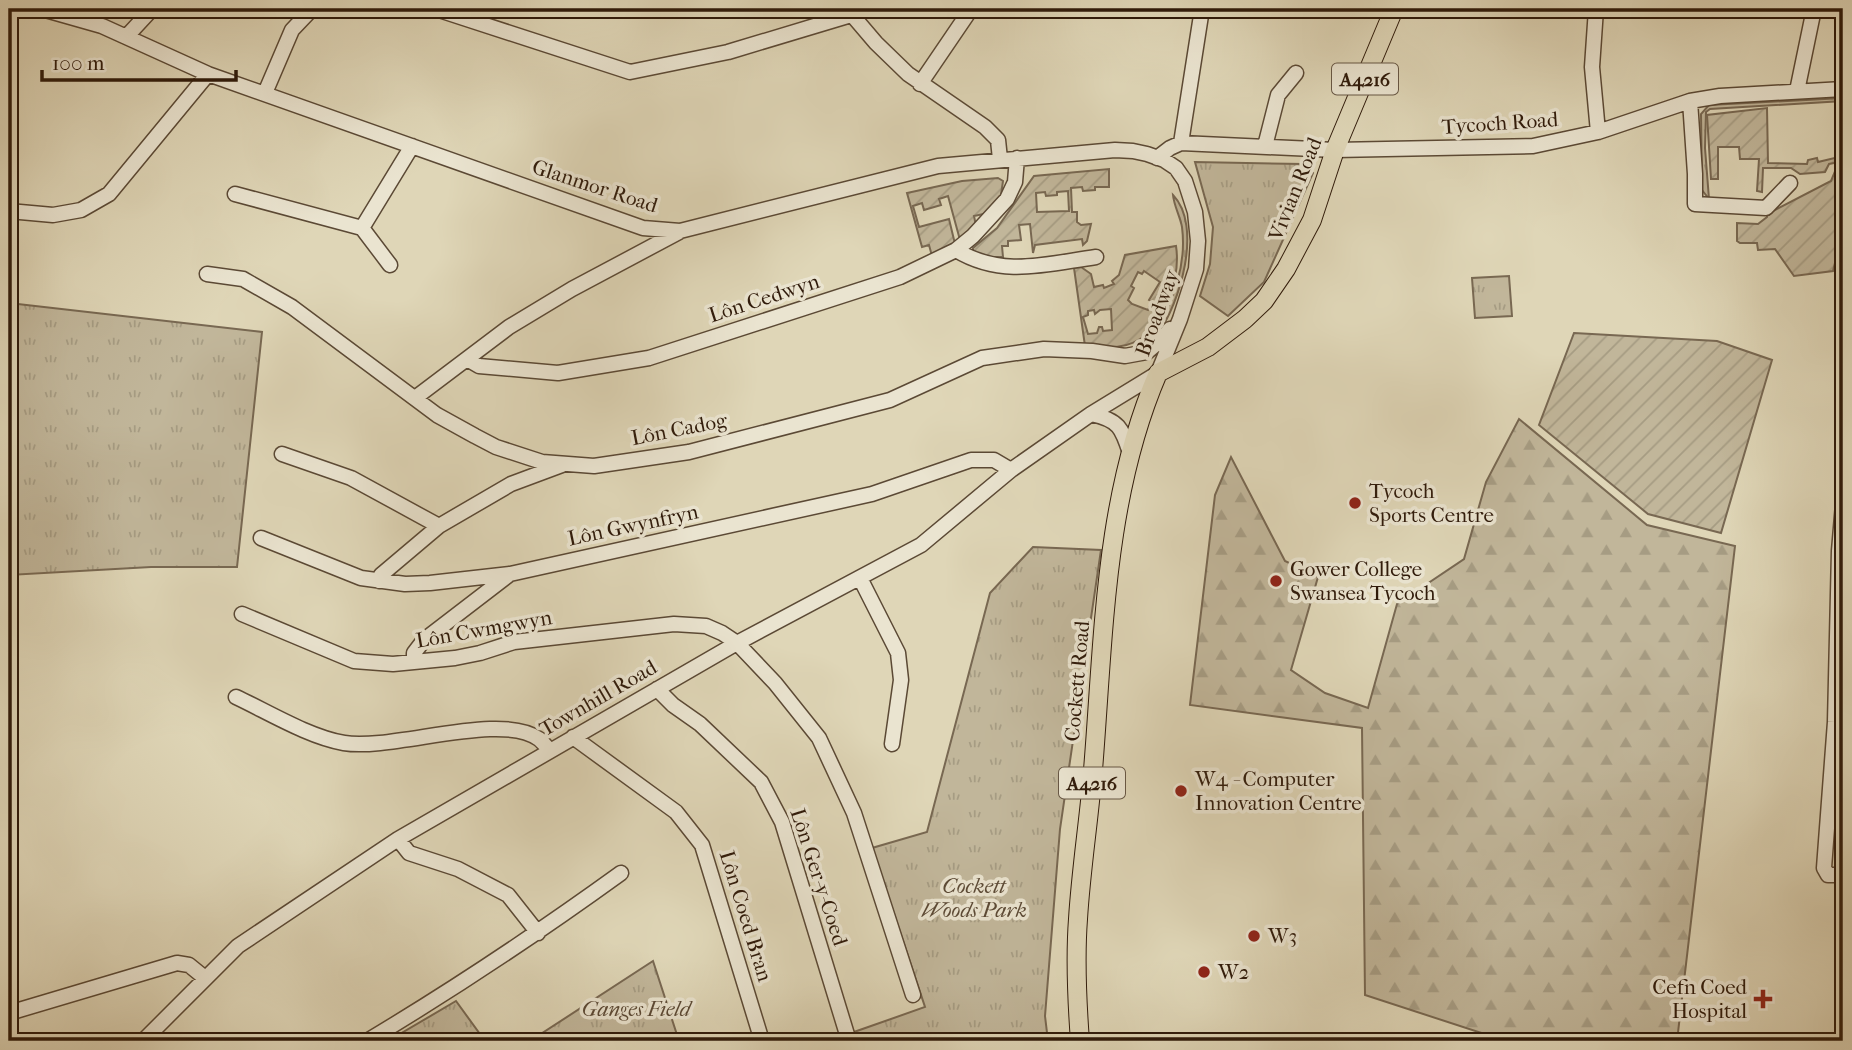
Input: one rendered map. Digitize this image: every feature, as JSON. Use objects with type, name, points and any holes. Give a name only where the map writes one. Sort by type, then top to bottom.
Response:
[{"type":"main road","name":"Vivian Road","points":[[1158,373],[1208,347],[1245,319],[1264,301],[1286,269],[1312,220],[1335,150],[1394,9]]},
{"type":"main road","name":"A4216","points":[[1146,401],[1208,347]]},
{"type":"main road","name":"Cockett Road","points":[[1080,1041],[1077,972],[1079,907],[1110,563],[1130,453],[1158,373]]},
{"type":"street","name":"Glanmor Road","points":[[42,9],[102,26],[208,74],[643,228],[681,231],[938,166],[1115,150],[1133,151],[1157,158]]},
{"type":"street","points":[[127,36],[152,9]]},
{"type":"street","points":[[265,93],[292,30],[312,9]]},
{"type":"street","points":[[436,9],[630,72],[728,52],[849,12],[876,44],[920,84],[985,127],[998,140],[1000,159]]},
{"type":"street","points":[[920,84],[971,9]]},
{"type":"street","points":[[1595,9],[1592,67],[1598,132]]},
{"type":"street","points":[[1797,91],[1814,9]]},
{"type":"street","points":[[1157,158],[1181,144],[1197,10]]},
{"type":"street","points":[[1265,146],[1278,95],[1296,73]]},
{"type":"street","points":[[9,211],[53,215],[81,210],[109,194],[208,74]]},
{"type":"street","name":"Tycoch Road","points":[[1181,144],[1335,150],[1533,146],[1598,132],[1690,101],[1720,96],[1843,89]]},
{"type":"street","points":[[1690,101],[1695,204],[1766,208],[1790,183]]},
{"type":"street","points":[[362,228],[412,146]]},
{"type":"street","name":"Lôn Cedwyn","points":[[467,359],[479,366],[558,373],[649,358],[900,277],[956,250],[973,236],[1007,198],[1015,182],[1017,158]]},
{"type":"street","name":"Broadway","points":[[1157,158],[1170,164],[1185,181],[1197,224],[1198,254],[1182,314],[1158,373]]},
{"type":"street","points":[[235,194],[362,228],[390,265]]},
{"type":"street","points":[[415,398],[509,327],[681,231]]},
{"type":"street","points":[[956,250],[972,260],[990,266],[1013,267],[1096,257]]},
{"type":"street","name":"Lôn Cadog","points":[[207,274],[243,279],[292,307],[437,415],[496,447],[542,462],[594,466],[703,448],[890,400],[982,358],[1044,349],[1092,351],[1125,356],[1147,352],[1161,340],[1182,314]]},
{"type":"street","name":"Townhill Road","points":[[143,1041],[237,946],[398,839],[737,643],[921,545],[1011,470],[1091,414],[1158,373]]},
{"type":"street","points":[[1091,414],[1107,418],[1118,425],[1130,453]]},
{"type":"street","points":[[282,454],[351,478],[439,526]]},
{"type":"street","name":"Lôn Gwynfryn","points":[[261,538],[361,578],[405,584],[430,583],[510,574],[872,494],[971,460],[994,460],[1011,470]]},
{"type":"street","points":[[379,581],[381,575],[439,526],[511,484],[563,464]]},
{"type":"street","points":[[1836,875],[1824,868],[1839,721],[1839,551],[1843,504]]},
{"type":"street","points":[[414,662],[414,653],[424,640],[510,574]]},
{"type":"street","points":[[860,578],[898,653],[901,680],[892,744]]},
{"type":"street","name":"Lôn Cwmgwyn","points":[[242,614],[354,661],[393,664],[480,653],[514,642],[674,624],[706,626],[737,643],[775,683],[819,738],[854,813],[913,995]]},
{"type":"street","name":"Lôn Ger-y-Coed","points":[[657,689],[673,705],[700,724],[761,782],[782,822],[849,1041]]},
{"type":"street","points":[[236,697],[319,735],[344,743],[381,743],[472,730],[520,731],[537,738],[550,750]]},
{"type":"street","name":"Lôn Coed Bran","points":[[573,737],[676,812],[702,845],[762,1041]]},
{"type":"street","points":[[398,839],[409,853],[458,869],[508,895],[538,933]]},
{"type":"street","points":[[367,1041],[454,989],[621,873]]},
{"type":"street","points":[[9,1013],[177,963],[189,965],[205,978]]},
{"type":"green space","points":[[1843,98],[1843,101],[1710,109],[1706,112],[1705,148],[1709,199],[1702,190],[1701,114],[1709,105]]},
{"type":"green space","points":[[1767,108],[1768,163],[1807,164],[1808,160],[1817,158],[1818,162],[1843,156],[1843,231],[1833,271],[1794,276],[1775,249],[1758,250],[1757,243],[1737,241],[1737,223],[1758,224],[1767,214],[1831,181],[1839,162],[1829,164],[1825,172],[1800,174],[1791,168],[1763,168],[1762,192],[1757,191],[1759,159],[1740,159],[1739,147],[1718,147],[1718,179],[1711,179],[1707,115]]},
{"type":"green space","points":[[1195,162],[1303,164],[1313,173],[1264,282],[1228,316],[1200,296],[1210,264],[1213,227]]},
{"type":"green space","points":[[1109,169],[1109,187],[1095,187],[1095,190],[1083,191],[1082,187],[1071,188],[1072,212],[1077,212],[1077,222],[1081,225],[1091,224],[1087,241],[1083,245],[1082,239],[1035,245],[1033,253],[1030,224],[1019,225],[1021,240],[1008,241],[1008,246],[1002,246],[1003,257],[994,257],[991,260],[973,254],[973,248],[997,228],[1034,176]],"holes":[[[1068,191],[1069,211],[1037,212],[1036,193],[1045,192],[1046,196]]]},
{"type":"green space","points":[[998,178],[1003,181],[1001,195],[988,213],[974,216],[976,226],[960,240],[948,196],[939,199],[941,205],[924,210],[922,203],[913,206],[919,227],[949,219],[955,244],[932,256],[929,245],[922,247],[907,193],[962,181]]},
{"type":"green space","points":[[1173,195],[1182,209],[1186,226],[1185,265],[1173,304],[1157,335],[1154,334],[1173,296],[1182,256],[1182,227]]},
{"type":"green space","points":[[1176,246],[1174,282],[1166,304],[1147,334],[1133,343],[1118,347],[1085,346],[1074,268],[1081,267],[1091,274],[1094,287],[1103,285],[1104,288],[1114,284],[1112,281],[1119,275],[1125,255]],"holes":[[[1144,271],[1160,282],[1149,300],[1152,302],[1148,310],[1128,300],[1138,272],[1142,274]],[[1111,309],[1112,330],[1103,331],[1102,327],[1099,327],[1097,333],[1088,334],[1083,317],[1088,315],[1088,311],[1094,310],[1095,314],[1100,310]]]},
{"type":"green space","points":[[1509,276],[1512,316],[1475,318],[1472,278]]},
{"type":"green space","points":[[9,303],[262,332],[237,567],[151,567],[9,575]]},
{"type":"green space","points":[[1574,333],[1717,341],[1772,360],[1721,533],[1648,514],[1539,425]]},
{"type":"green space","points":[[1519,419],[1647,525],[1735,546],[1677,1041],[1506,1041],[1365,995],[1362,728],[1190,705],[1215,495],[1231,457],[1285,561],[1318,577],[1291,670],[1325,693],[1368,708],[1397,604],[1464,559],[1486,482]]},
{"type":"green space","name":"Cockett Woods Park","points":[[1033,547],[1101,550],[1060,829],[1045,1016],[1048,1041],[856,1041],[854,1032],[925,1007],[872,848],[927,832],[990,593]]},
{"type":"green space","name":"Ganges Field","points":[[653,961],[679,1041],[530,1041]]},
{"type":"green space","points":[[456,1001],[485,1041],[388,1041]]},
{"type":"place","name":"Tycoch Sports Centre","points":[[1355,503]]},
{"type":"place","name":"Gower College Swansea Tycoch","points":[[1276,581]]},
{"type":"place","name":"W4 - Computer Innovation Centre","points":[[1181,791]]},
{"type":"place","name":"W3","points":[[1254,936]]},
{"type":"place","name":"W2","points":[[1204,972]]},
{"type":"place","name":"Cefn Coed Hospital","points":[[1763,999]]}]
